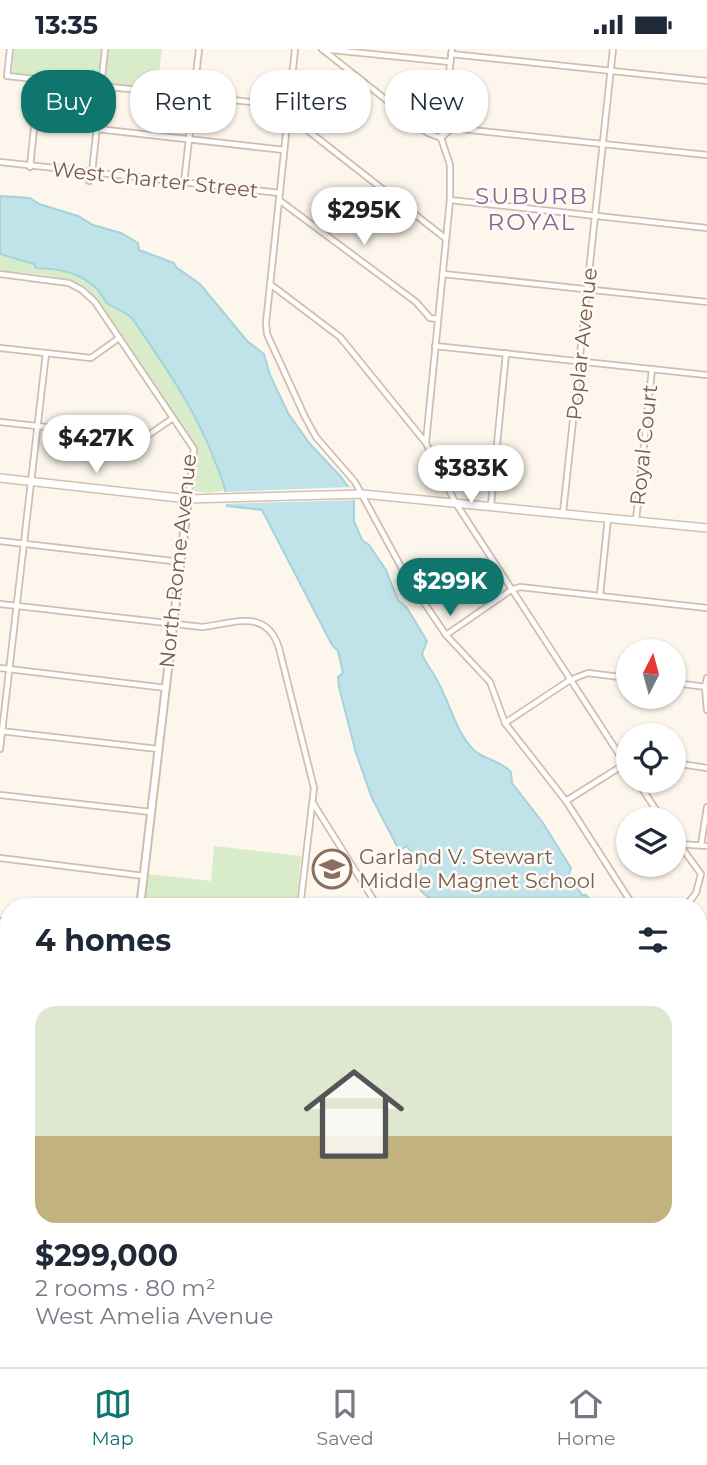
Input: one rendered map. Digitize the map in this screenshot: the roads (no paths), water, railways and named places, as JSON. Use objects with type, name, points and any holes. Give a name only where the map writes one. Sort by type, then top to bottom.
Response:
[{"type":"main road","points":[[0,478],[188,499],[358,494],[707,529]]},
{"type":"street","points":[[10,49],[7,76],[21,78]]},
{"type":"street","points":[[103,70],[105,49]]},
{"type":"street","points":[[197,70],[199,49]]},
{"type":"street","points":[[293,70],[295,49]]},
{"type":"street","points":[[322,49],[450,62]]},
{"type":"street","points":[[322,49],[428,133],[441,138]]},
{"type":"street","name":"Poplar Avenue","points":[[563,513],[613,49]]},
{"type":"street","points":[[426,443],[450,200],[450,165],[441,138],[451,51],[707,81]]},
{"type":"street","points":[[441,138],[452,128],[707,155]]},
{"type":"street","points":[[116,131],[284,150]]},
{"type":"street","points":[[30,167],[34,133]]},
{"type":"street","points":[[89,181],[97,133]]},
{"type":"street","points":[[184,183],[191,133]]},
{"type":"street","points":[[286,133],[267,334],[316,437],[355,482],[358,494],[405,576],[446,635],[490,682],[505,723],[566,801],[628,898]]},
{"type":"street","points":[[311,133],[446,239]]},
{"type":"street","name":"West Charter Street","points":[[0,162],[280,193]]},
{"type":"street","name":"West Charter Street","points":[[279,200],[416,302],[430,317],[438,319]]},
{"type":"street","points":[[450,200],[707,228]]},
{"type":"street","name":"North Rome Avenue","points":[[0,274],[69,283],[82,290],[94,302],[194,449],[141,898]]},
{"type":"street","points":[[443,274],[707,302]]},
{"type":"street","points":[[270,284],[340,337],[426,443],[454,502],[616,747]]},
{"type":"street","points":[[0,348],[91,358],[119,338]]},
{"type":"street","points":[[435,346],[707,375]]},
{"type":"street","points":[[0,749],[46,353]]},
{"type":"street","points":[[491,506],[506,353]]},
{"type":"street","name":"Royal Court","points":[[636,521],[652,369]]},
{"type":"street","points":[[0,422],[138,437],[147,436],[173,418]]},
{"type":"street","points":[[600,595],[608,518]]},
{"type":"street","points":[[0,541],[181,562]]},
{"type":"street","points":[[446,635],[511,590],[520,587],[707,608]]},
{"type":"street","points":[[0,604],[202,627],[234,621],[259,623],[272,631],[279,648],[312,778],[312,803],[301,898]]},
{"type":"street","points":[[0,668],[166,688]]},
{"type":"street","points":[[505,723],[570,680],[587,673],[616,677]]},
{"type":"street","points":[[707,678],[707,711]]},
{"type":"street","points":[[686,684],[706,687]]},
{"type":"street","points":[[1,731],[158,749]]},
{"type":"street","points":[[686,765],[707,768]]},
{"type":"street","points":[[566,801],[616,768]]},
{"type":"street","points":[[0,795],[151,812]]},
{"type":"street","points":[[312,803],[372,898]]},
{"type":"street","points":[[686,845],[704,846],[707,807]]},
{"type":"street","points":[[686,854],[701,874],[692,898]]},
{"type":"street","points":[[0,858],[144,876]]},
{"type":"water","points":[[0,196],[30,198],[39,204],[78,216],[93,225],[121,233],[138,243],[139,250],[174,263],[200,284],[247,341],[264,354],[270,375],[288,413],[310,444],[349,488],[354,500],[354,521],[362,540],[369,545],[386,570],[398,600],[407,608],[427,641],[422,654],[465,739],[474,751],[511,772],[512,783],[543,823],[571,868],[569,873],[582,895],[588,898],[430,898],[419,889],[411,875],[421,868],[407,846],[399,850],[372,798],[356,753],[339,687],[338,677],[343,673],[338,651],[332,645],[262,510],[227,506],[222,480],[199,425],[179,389],[132,318],[108,304],[98,290],[77,275],[36,268],[34,264],[0,254]]},
{"type":"place","name":"Garland V. Stewart Middle Magnet School","points":[[332,869]]},
{"type":"district","name":"SUBURB ROYAL","points":[[532,209]]}]
